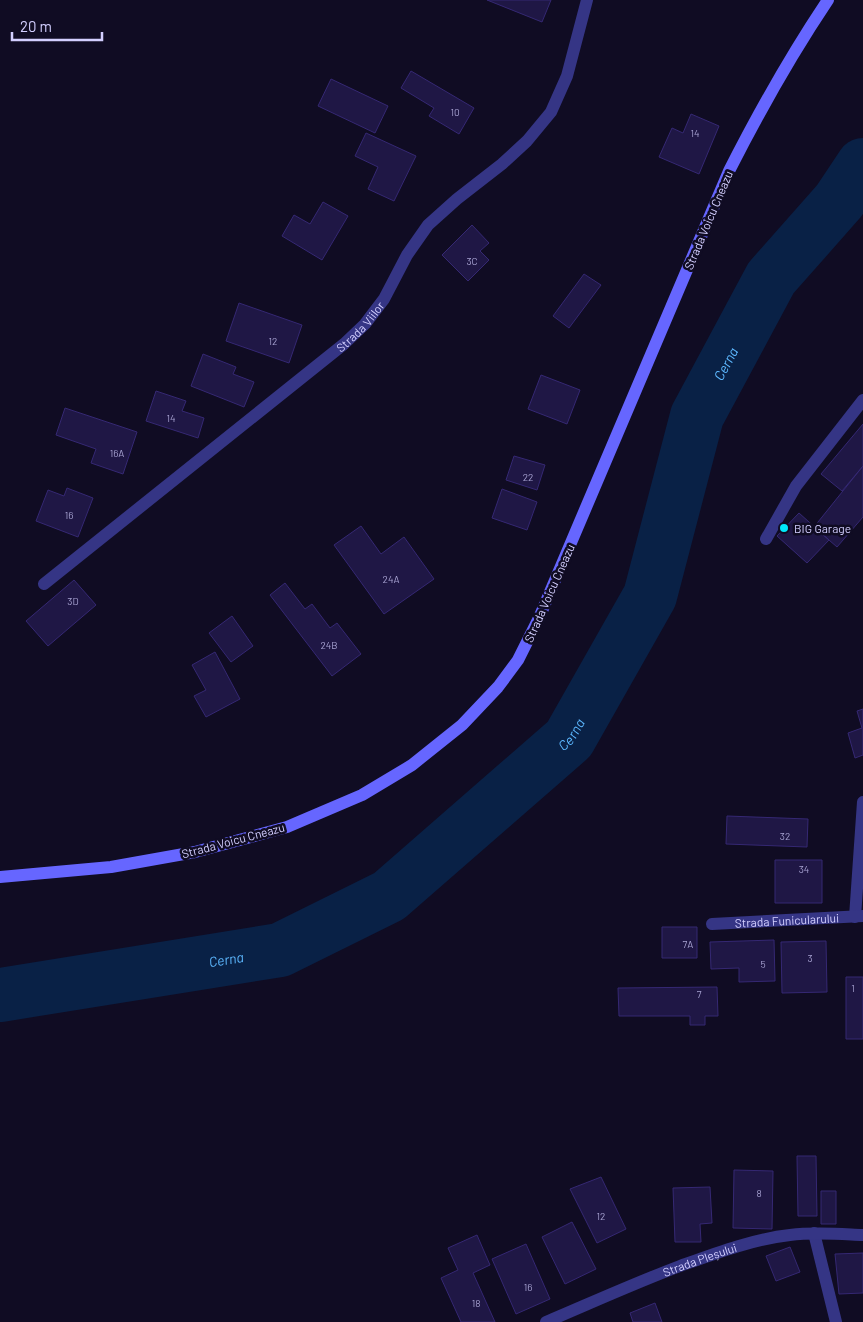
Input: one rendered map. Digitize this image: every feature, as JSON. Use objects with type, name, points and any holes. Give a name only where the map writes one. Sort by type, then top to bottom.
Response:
[{"type":"main road","name":"Strada Voicu Cneazu","points":[[0,876],[111,867],[195,852],[287,827],[362,795],[412,765],[462,725],[498,687],[518,660],[539,618],[729,171],[795,49],[828,0]]},
{"type":"street","name":"Strada Viilor","points":[[44,584],[344,344],[365,324],[384,299],[408,254],[428,226],[527,141],[551,112],[567,76],[587,0]]},
{"type":"street","points":[[766,539],[796,486],[863,400]]},
{"type":"street","points":[[859,916],[863,802]]},
{"type":"street","name":"Strada Funicularului","points":[[712,924],[859,916]]},
{"type":"street","points":[[814,1233],[836,1322]]},
{"type":"street","name":"Strada Pleșului","points":[[546,1322],[633,1284],[709,1255],[759,1240],[814,1233],[863,1235]]},
{"type":"building","points":[[487,0],[551,0],[542,22]]},
{"type":"building","points":[[411,71],[474,108],[459,134],[429,116],[434,108],[401,88]]},
{"type":"building","points":[[331,79],[388,106],[375,133],[318,106]]},
{"type":"building","points":[[691,114],[719,126],[699,174],[659,157],[672,128],[683,133]]},
{"type":"building","points":[[366,133],[416,156],[394,201],[368,189],[378,167],[355,156]]},
{"type":"building","points":[[323,202],[348,216],[322,260],[282,236],[294,215],[310,224]]},
{"type":"building","points":[[472,225],[489,243],[480,251],[489,260],[468,281],[442,255]]},
{"type":"building","points":[[584,274],[601,285],[569,328],[553,316]]},
{"type":"building","points":[[239,303],[302,325],[289,363],[226,341]]},
{"type":"building","points":[[203,354],[236,367],[233,374],[254,382],[244,407],[191,386]]},
{"type":"building","points":[[541,375],[580,390],[567,424],[528,409]]},
{"type":"building","points":[[156,391],[186,401],[182,411],[204,418],[198,438],[146,421]]},
{"type":"building","points":[[65,408],[137,432],[123,474],[91,463],[96,449],[56,435]]},
{"type":"building","points":[[863,424],[863,466],[842,491],[821,474]]},
{"type":"building","points":[[514,456],[545,465],[537,490],[506,480]]},
{"type":"building","points":[[863,466],[863,517],[837,547],[814,527]]},
{"type":"building","points":[[67,488],[93,498],[78,537],[36,521],[48,490],[64,496]]},
{"type":"building","points":[[502,489],[537,502],[527,530],[492,518]]},
{"type":"building","points":[[799,513],[829,540],[807,563],[777,536]]},
{"type":"building","points":[[361,526],[381,554],[404,537],[434,579],[384,614],[334,545]]},
{"type":"building","points":[[74,580],[96,605],[48,646],[26,621]]},
{"type":"building","points":[[285,583],[305,609],[312,604],[330,628],[337,623],[361,654],[332,676],[270,595]]},
{"type":"building","points":[[232,616],[253,646],[231,662],[209,633]]},
{"type":"building","points":[[215,652],[240,699],[206,717],[194,696],[206,690],[192,665]]},
{"type":"building","points":[[863,709],[863,755],[855,758],[848,733],[862,728],[857,711]]},
{"type":"building","points":[[727,816],[808,819],[807,847],[726,844]]},
{"type":"building","points":[[775,860],[822,860],[822,903],[775,903]]},
{"type":"building","points":[[662,927],[697,927],[697,958],[662,958]]},
{"type":"building","points":[[774,940],[775,981],[739,982],[739,968],[711,969],[710,942]]},
{"type":"building","points":[[826,941],[827,992],[782,993],[781,942]]},
{"type":"building","points":[[846,977],[863,977],[863,1039],[846,1039]]},
{"type":"building","points":[[717,987],[718,1016],[705,1016],[705,1025],[690,1025],[690,1016],[619,1016],[618,988]]},
{"type":"building","points":[[797,1156],[816,1156],[817,1216],[798,1216]]},
{"type":"building","points":[[734,1170],[773,1171],[772,1229],[733,1228]]},
{"type":"building","points":[[601,1177],[626,1229],[597,1243],[570,1189]]},
{"type":"building","points":[[710,1187],[712,1223],[700,1224],[701,1242],[675,1242],[673,1188]]},
{"type":"building","points":[[821,1191],[836,1191],[836,1224],[821,1224]]},
{"type":"building","points":[[572,1222],[596,1269],[565,1284],[542,1237]]},
{"type":"building","points":[[477,1235],[490,1265],[473,1273],[495,1322],[461,1322],[441,1278],[458,1270],[448,1248]]},
{"type":"building","points":[[526,1244],[550,1299],[516,1314],[492,1259]]},
{"type":"building","points":[[790,1247],[800,1272],[776,1281],[766,1256]]},
{"type":"building","points":[[863,1253],[863,1293],[839,1294],[835,1254]]},
{"type":"building","points":[[655,1303],[662,1322],[633,1322],[630,1313]]},
{"type":"waterway","name":"Cerna","points":[[0,995],[280,950],[389,896],[569,739],[650,596],[697,416],[771,278],[839,201],[863,165]]},
{"type":"place","name":"BIG Garage","points":[[784,528]]}]
